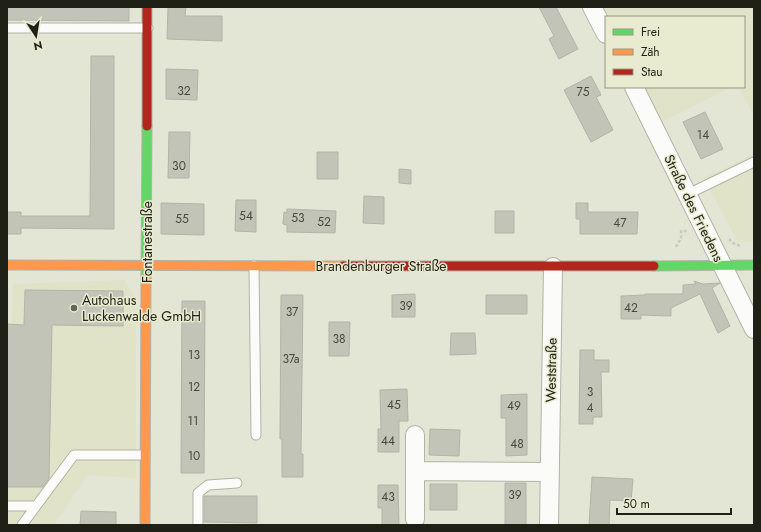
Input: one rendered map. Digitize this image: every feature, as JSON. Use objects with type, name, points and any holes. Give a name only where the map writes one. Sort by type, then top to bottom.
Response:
[{"type":"street","name":"Fontanestraße","points":[[145,525],[147,7]]},
{"type":"street","points":[[592,7],[605,32]]},
{"type":"street","name":"Straße des Friedens","points":[[635,88],[688,194],[721,266],[754,329]]},
{"type":"street","name":"Brandenburger Straße","points":[[7,265],[553,267],[754,265]]},
{"type":"street","name":"Weststraße","points":[[549,525],[553,267]]},
{"type":"street","points":[[415,435],[415,519]]},
{"type":"street","points":[[415,471],[549,472]]},
{"type":"lane","points":[[7,28],[148,28]]},
{"type":"lane","points":[[688,194],[754,162]]},
{"type":"lane","points":[[254,265],[256,435]]},
{"type":"lane","points":[[22,525],[35,506],[43,499],[74,455],[145,455]]},
{"type":"lane","points":[[198,525],[198,493],[208,485],[237,483]]},
{"type":"lane","points":[[7,506],[35,506]]},
{"type":"shaded area","points":[[592,7],[754,7],[754,116],[740,88],[745,88],[745,16],[605,16]]},
{"type":"shaded area","points":[[634,88],[729,88],[653,126]]},
{"type":"shaded area","points":[[754,154],[754,241],[738,242],[704,178]]},
{"type":"shaded area","points":[[124,280],[134,295],[136,315],[136,478],[87,475],[54,525],[7,525],[7,324],[12,324],[13,284]]},
{"type":"building","points":[[7,7],[129,7],[129,21],[7,20]]},
{"type":"building","points":[[168,7],[186,7],[185,16],[222,16],[222,41],[167,39]]},
{"type":"building","points":[[539,7],[556,7],[578,49],[559,59],[549,39],[554,36]]},
{"type":"building","points":[[91,56],[114,56],[114,229],[21,228],[21,234],[7,234],[7,212],[21,212],[21,216],[90,216]]},
{"type":"building","points":[[166,69],[198,70],[197,100],[166,99]]},
{"type":"building","points":[[591,76],[601,95],[596,97],[613,130],[591,142],[564,90]]},
{"type":"building","points":[[705,112],[723,149],[701,159],[683,122]]},
{"type":"building","points":[[169,132],[190,132],[189,178],[168,178]]},
{"type":"building","points":[[317,152],[338,152],[338,179],[317,179]]},
{"type":"building","points":[[399,169],[411,170],[411,184],[399,183]]},
{"type":"building","points":[[364,196],[384,197],[384,224],[363,223]]},
{"type":"building","points":[[236,200],[256,200],[256,232],[235,231]]},
{"type":"building","points":[[161,203],[204,204],[204,235],[161,234]]},
{"type":"building","points":[[576,203],[588,203],[588,212],[638,212],[637,234],[580,234],[580,219],[576,219]]},
{"type":"building","points":[[287,209],[336,211],[335,233],[287,232],[287,225],[283,224],[284,212],[287,213]]},
{"type":"building","points":[[495,211],[514,211],[514,233],[495,233]]},
{"type":"building","points":[[694,281],[703,284],[720,283],[712,288],[730,326],[718,333],[700,294],[671,308],[671,316],[641,315],[641,319],[621,319],[621,296],[645,294],[683,294],[683,285],[696,284]]},
{"type":"building","points":[[25,290],[123,291],[123,326],[52,325],[49,478],[43,487],[7,487],[7,324],[24,325]]},
{"type":"building","points":[[415,294],[415,317],[392,317],[392,295]]},
{"type":"building","points":[[281,295],[303,295],[301,454],[303,454],[303,477],[282,477],[282,439],[280,439]]},
{"type":"building","points":[[486,295],[527,295],[527,314],[486,314]]},
{"type":"building","points":[[182,301],[205,301],[204,473],[181,473]]},
{"type":"building","points":[[329,322],[350,322],[349,356],[329,356]]},
{"type":"building","points":[[451,333],[475,333],[476,354],[450,355]]},
{"type":"building","points":[[580,350],[594,350],[594,360],[609,360],[609,372],[601,372],[602,417],[593,417],[593,424],[579,424]]},
{"type":"building","points":[[407,389],[408,421],[399,421],[399,452],[378,452],[378,429],[381,429],[380,390]]},
{"type":"building","points":[[527,394],[527,455],[506,456],[506,418],[501,418],[501,395]]},
{"type":"building","points":[[430,429],[460,430],[459,456],[429,455]]},
{"type":"building","points":[[592,477],[633,479],[631,501],[610,500],[609,525],[589,525]]},
{"type":"building","points":[[505,483],[526,483],[526,525],[505,525]]},
{"type":"building","points":[[430,484],[457,484],[457,510],[430,510]]},
{"type":"building","points":[[378,485],[398,485],[399,525],[382,525],[382,508],[378,508]]},
{"type":"building","points":[[204,496],[257,496],[257,523],[204,522]]},
{"type":"building","points":[[81,511],[116,512],[116,525],[80,525]]},
{"type":"traffic: fast","points":[[146,277],[147,126]]},
{"type":"traffic: fast","points":[[654,266],[754,265]]},
{"type":"traffic: slow","points":[[7,265],[343,266]]},
{"type":"traffic: slow","points":[[145,525],[146,277]]},
{"type":"traffic: jam","points":[[147,7],[147,126]]},
{"type":"traffic: jam","points":[[343,266],[654,266]]},
{"type":"place","name":"Autohaus Luckenwalde GmbH","points":[[74,308]]}]
